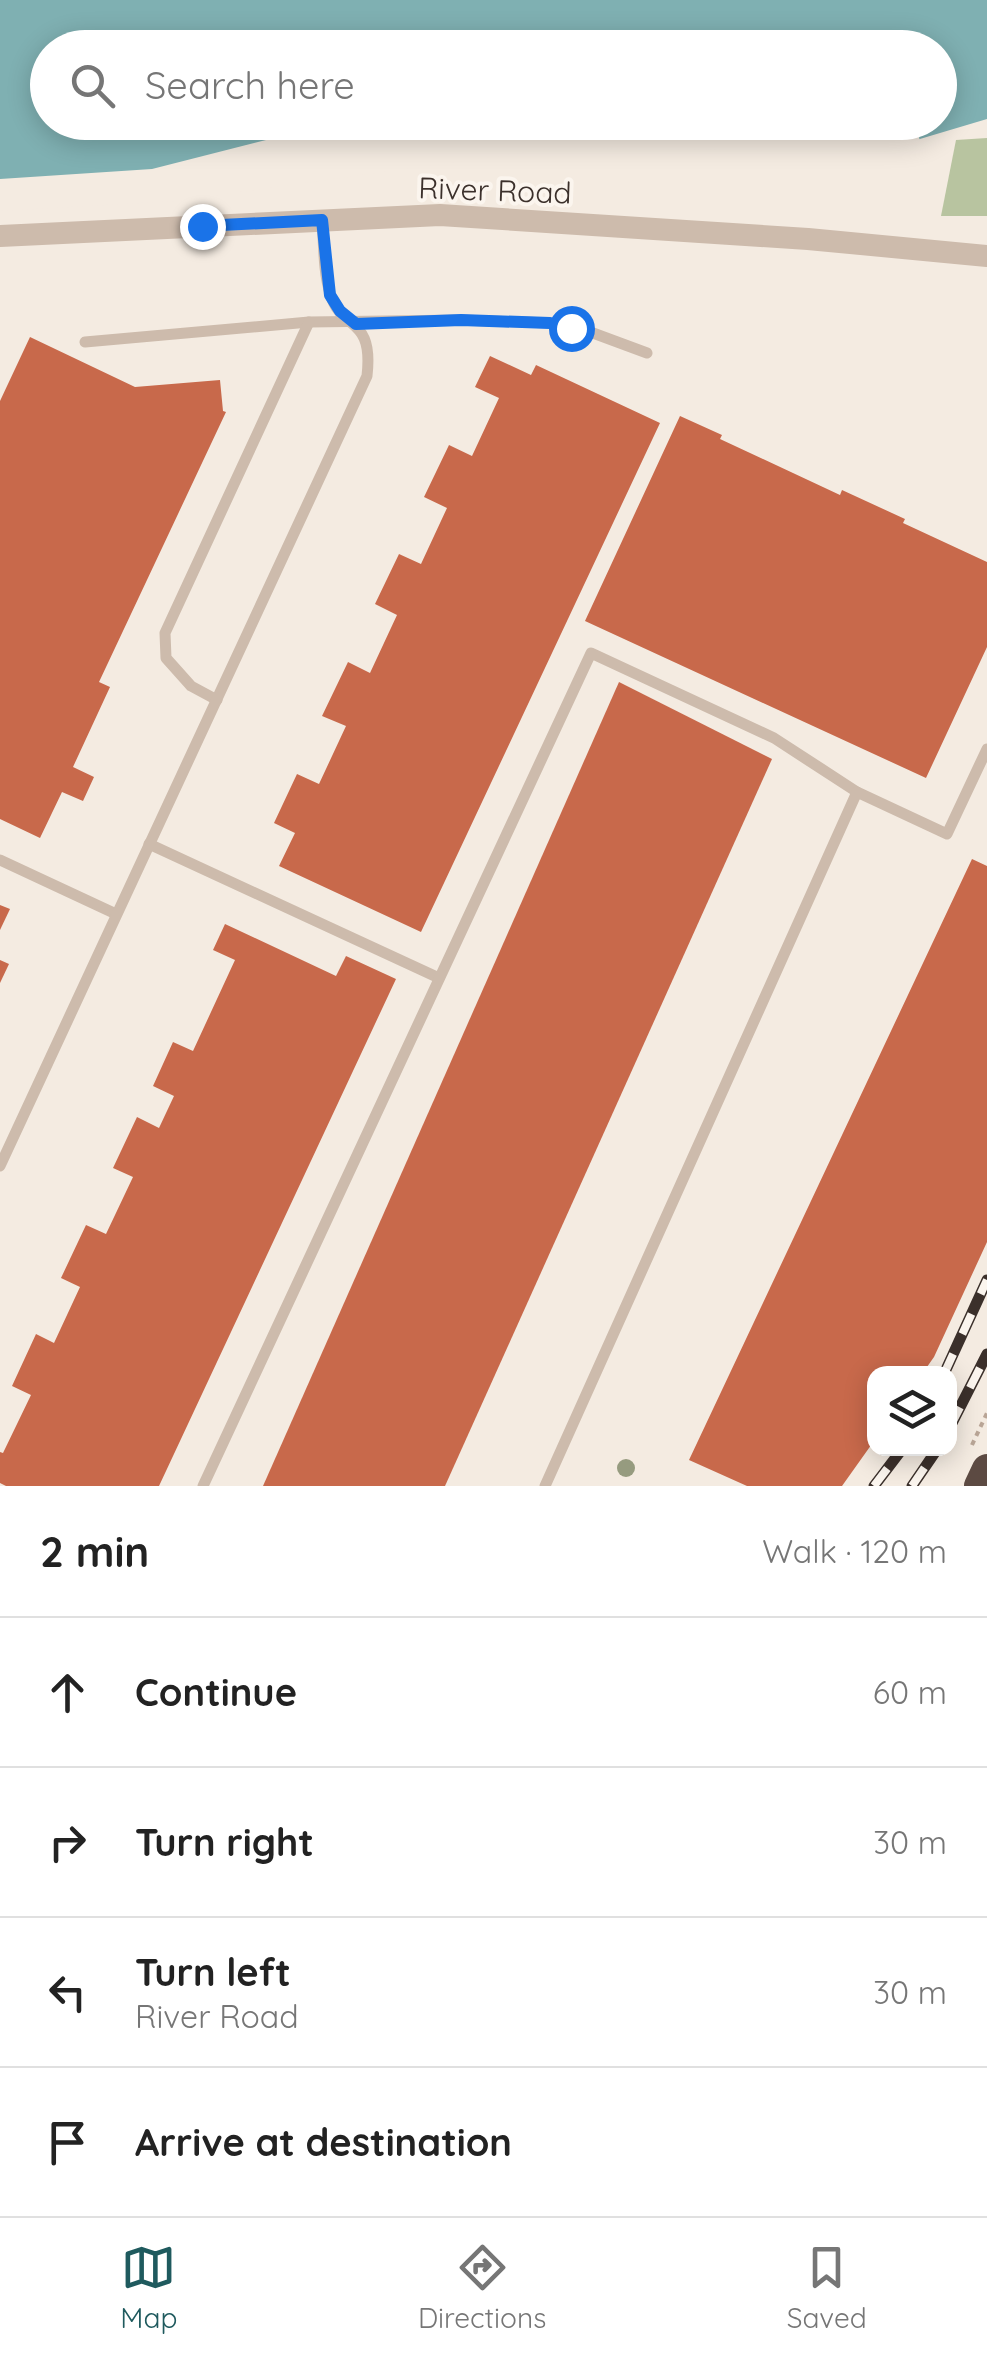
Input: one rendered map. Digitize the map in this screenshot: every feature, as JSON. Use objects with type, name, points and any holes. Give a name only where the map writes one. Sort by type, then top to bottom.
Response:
[{"type":"highway","points":[[979,1486],[987,1469]]},
{"type":"street","name":"River Road","points":[[0,236],[440,215],[808,239],[987,256]]},
{"type":"lane","points":[[0,1166],[367,376],[370,348],[356,324],[340,311],[330,295],[322,220]]},
{"type":"lane","points":[[85,342],[309,322],[461,320],[550,323],[648,353]]},
{"type":"lane","points":[[217,700],[191,686],[166,658],[165,633],[309,322]]},
{"type":"lane","points":[[203,1486],[592,652],[774,738],[857,792],[947,834],[987,749]]},
{"type":"lane","points":[[544,1486],[857,792]]},
{"type":"lane","points":[[150,844],[439,978]]},
{"type":"lane","points":[[0,860],[116,914]]},
{"type":"green space","points":[[987,138],[987,216],[941,216],[957,140]]},
{"type":"water","points":[[0,0],[987,0],[987,119],[957,128],[957,30],[30,30],[30,140],[916,140],[893,147],[556,143],[0,206]]},
{"type":"pier","points":[[266,140],[919,140],[920,145],[893,152],[556,148],[175,201],[0,211],[0,179],[152,169]]},
{"type":"building","points":[[30,337],[135,387],[220,380],[226,412],[99,682],[110,687],[73,767],[94,777],[83,801],[62,792],[40,838],[0,819],[0,401]]},
{"type":"building","points":[[490,356],[531,375],[536,365],[660,423],[421,932],[279,866],[295,833],[274,823],[297,774],[319,784],[346,726],[322,716],[348,662],[370,673],[397,615],[375,604],[399,554],[421,564],[447,508],[424,497],[449,445],[472,456],[499,398],[475,387]]},
{"type":"building","points":[[680,416],[840,495],[842,490],[905,519],[903,523],[987,562],[987,647],[926,778],[585,621]]},
{"type":"building","points":[[619,682],[772,759],[445,1486],[263,1486]]},
{"type":"building","points":[[972,859],[987,866],[987,1242],[934,1357],[928,1366],[867,1366],[867,1451],[842,1486],[747,1486],[689,1460]]},
{"type":"building","points":[[0,905],[10,909],[0,930]]},
{"type":"building","points":[[225,924],[336,976],[346,956],[396,979],[159,1486],[6,1486],[0,1483],[0,1452],[3,1453],[31,1395],[12,1386],[36,1334],[54,1343],[80,1287],[61,1278],[86,1225],[106,1234],[133,1177],[113,1168],[137,1117],[159,1128],[174,1096],[153,1086],[173,1042],[193,1051],[235,960],[213,950]]},
{"type":"building","points":[[0,960],[9,964],[0,983]]},
{"type":"railway","points":[[948,1366],[987,1280]]},
{"type":"railway","points":[[957,1413],[987,1354]]},
{"type":"railway","points":[[874,1486],[897,1456]]},
{"type":"railway","points":[[912,1486],[933,1456]]},
{"type":"route","points":[[202,226],[322,220],[330,295],[340,311],[356,324],[461,320],[550,323],[571,328]]}]
